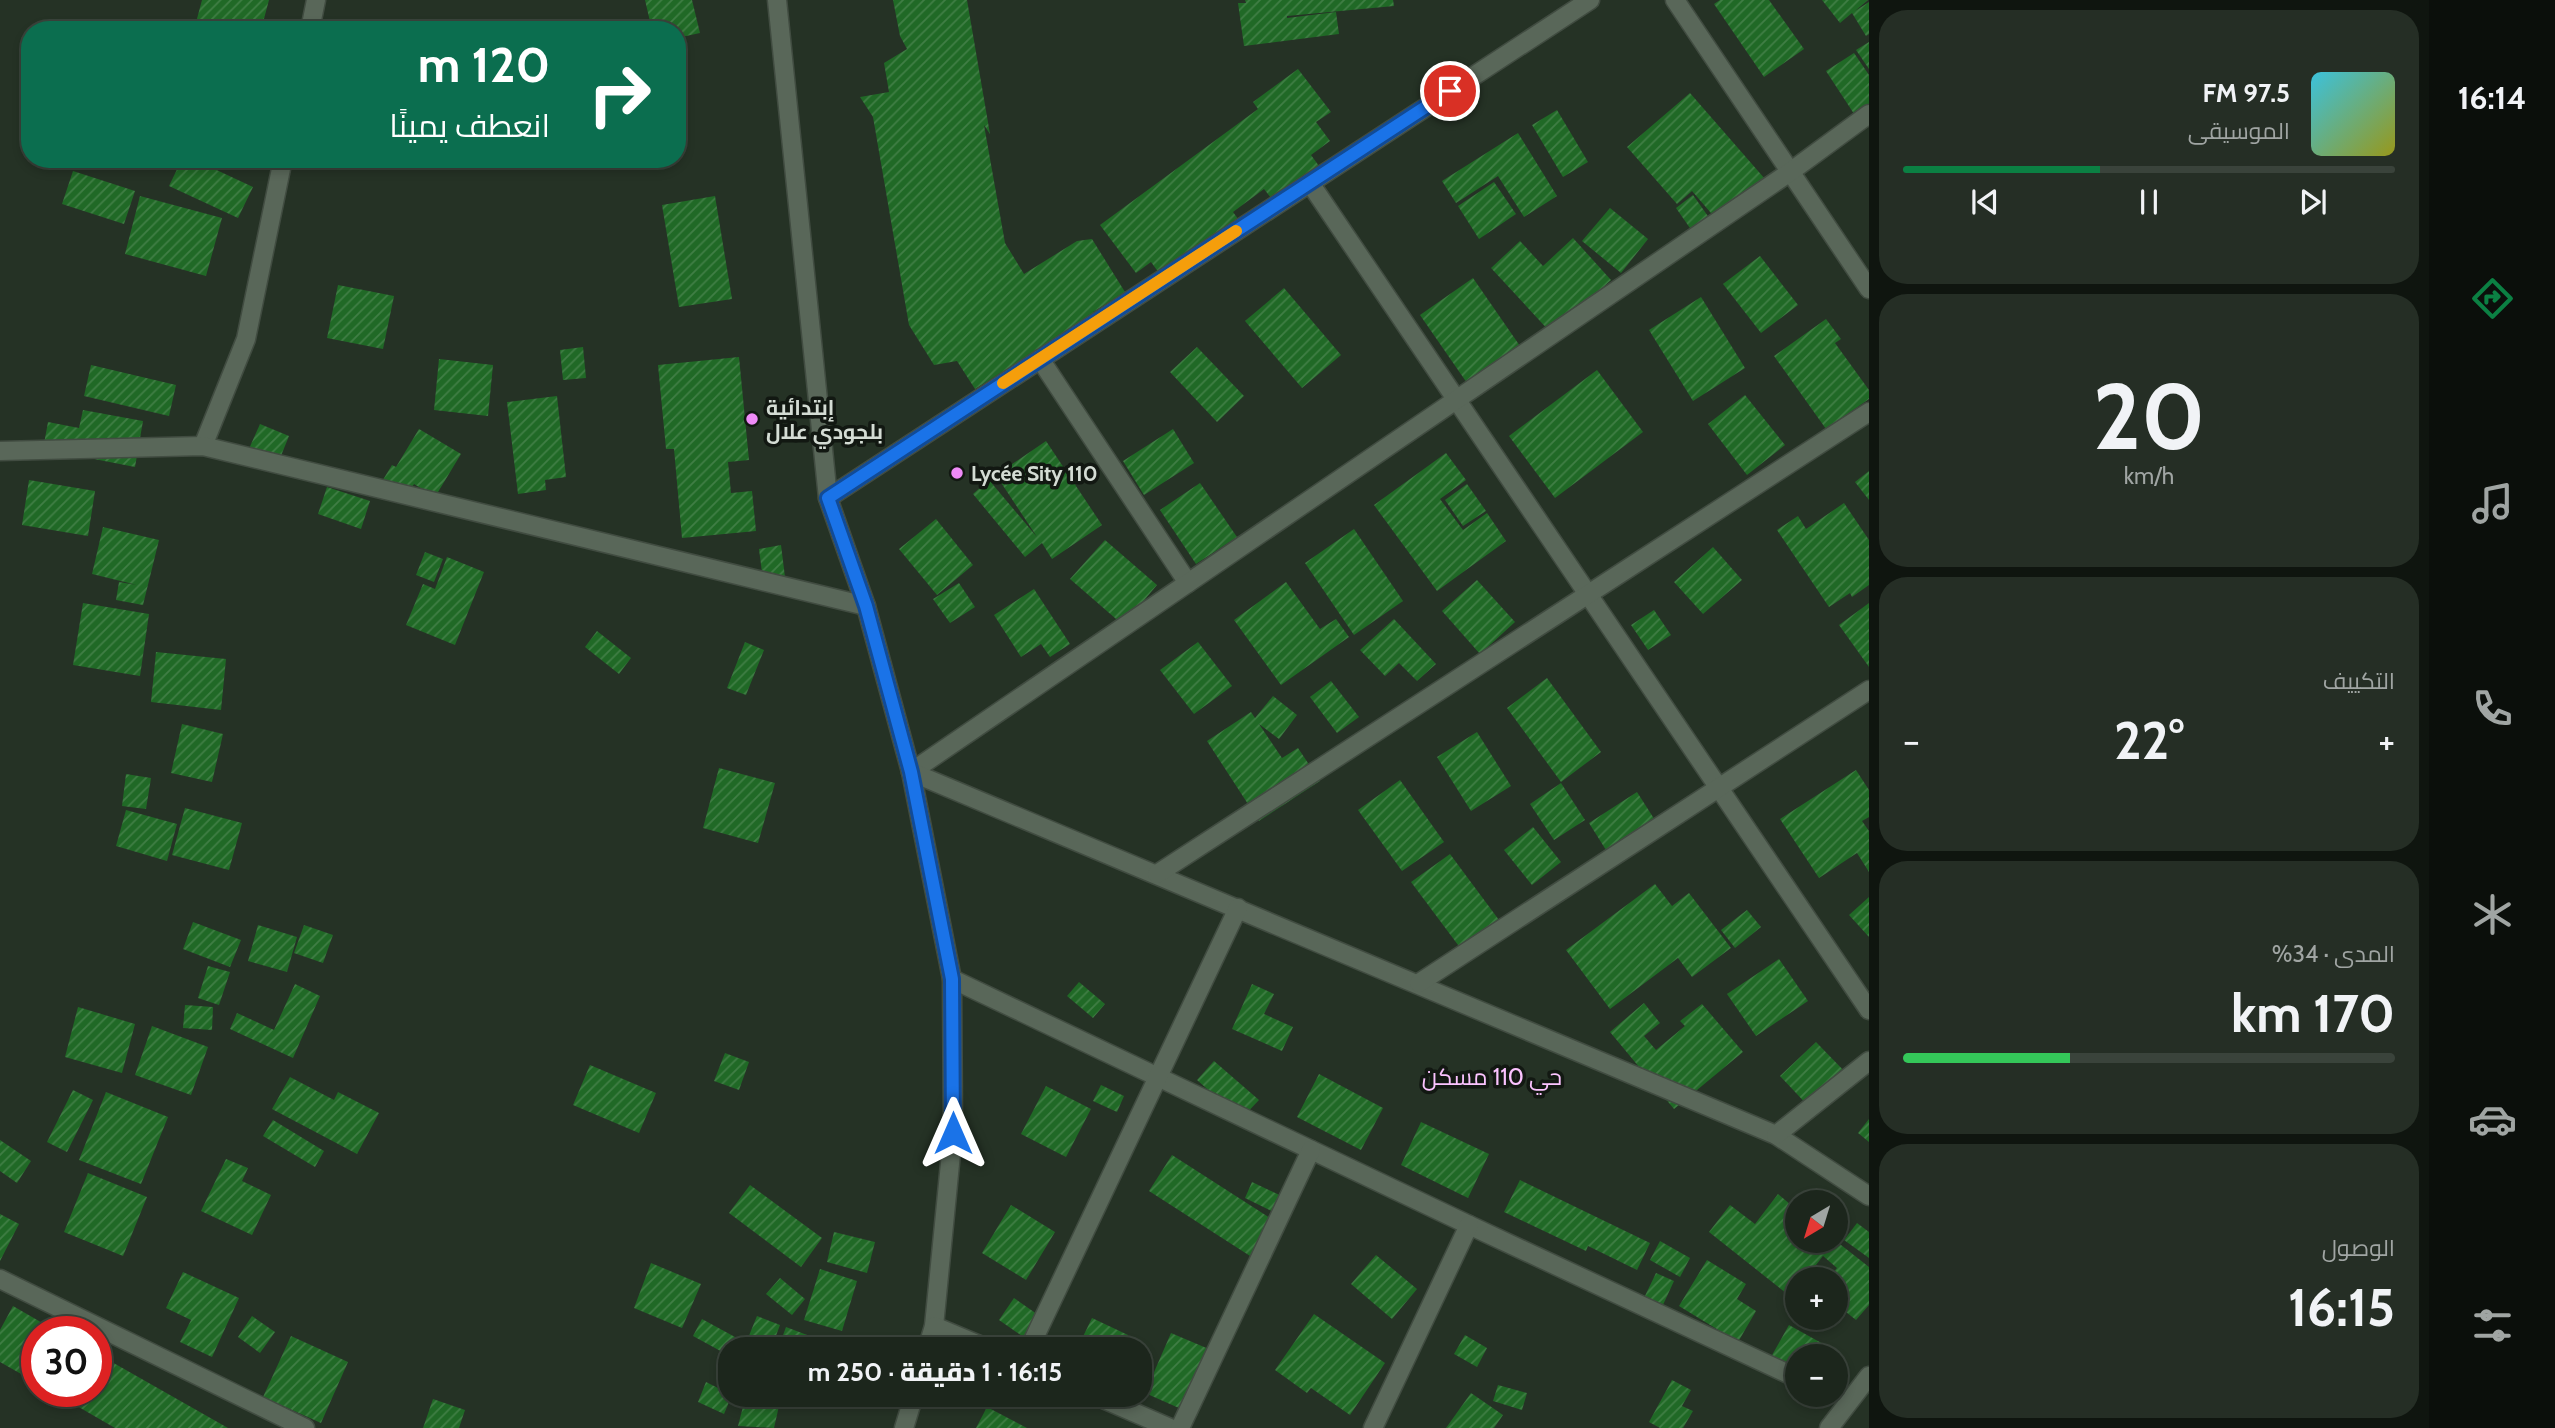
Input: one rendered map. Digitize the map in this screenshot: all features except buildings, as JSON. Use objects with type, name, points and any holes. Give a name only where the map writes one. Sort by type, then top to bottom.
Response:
[{"type":"street","points":[[312,21],[317,0]]},
{"type":"street","points":[[777,0],[828,498],[866,606],[911,772],[952,979],[953,1133],[934,1325],[930,1337]]},
{"type":"street","points":[[828,498],[1590,0]]},
{"type":"street","points":[[1675,0],[1869,289]]},
{"type":"street","points":[[911,772],[1790,172],[1869,114]]},
{"type":"street","points":[[203,446],[246,339],[281,168]]},
{"type":"street","points":[[1310,183],[1719,788],[1862,983],[1869,1010]]},
{"type":"street","points":[[1040,359],[1188,583]]},
{"type":"street","points":[[1157,874],[1869,412]]},
{"type":"street","points":[[0,451],[203,446],[866,606]]},
{"type":"street","points":[[1419,984],[1869,690]]},
{"type":"street","points":[[911,772],[1419,984],[1587,1058],[1776,1135],[1869,1196]]},
{"type":"street","points":[[1035,1337],[1238,908]]},
{"type":"street","points":[[952,979],[1785,1372]]},
{"type":"street","points":[[1776,1135],[1869,1061]]},
{"type":"street","points":[[1180,1428],[1311,1150]]},
{"type":"street","points":[[1373,1428],[1469,1225]]},
{"type":"street","points":[[0,1279],[305,1428]]},
{"type":"street","points":[[934,1325],[962,1337]]},
{"type":"street","points":[[1848,1392],[1869,1376]]},
{"type":"street","points":[[904,1428],[910,1407]]},
{"type":"street","points":[[1122,1407],[1170,1428]]},
{"type":"street","points":[[1829,1428],[1837,1407]]},
{"type":"slow traffic","points":[[1003,383],[1236,231]]},
{"type":"place","name":"إبتدائية بلجودي علال","points":[[752,419]]},
{"type":"place","name":"Lycée Sity 110","points":[[957,473]]},
{"type":"district","name":"حي 110 مسكن","points":[[1492,1077]]},
{"type":"route","points":[[953,1133],[952,979],[911,772],[866,606],[828,498],[1450,91]]}]
